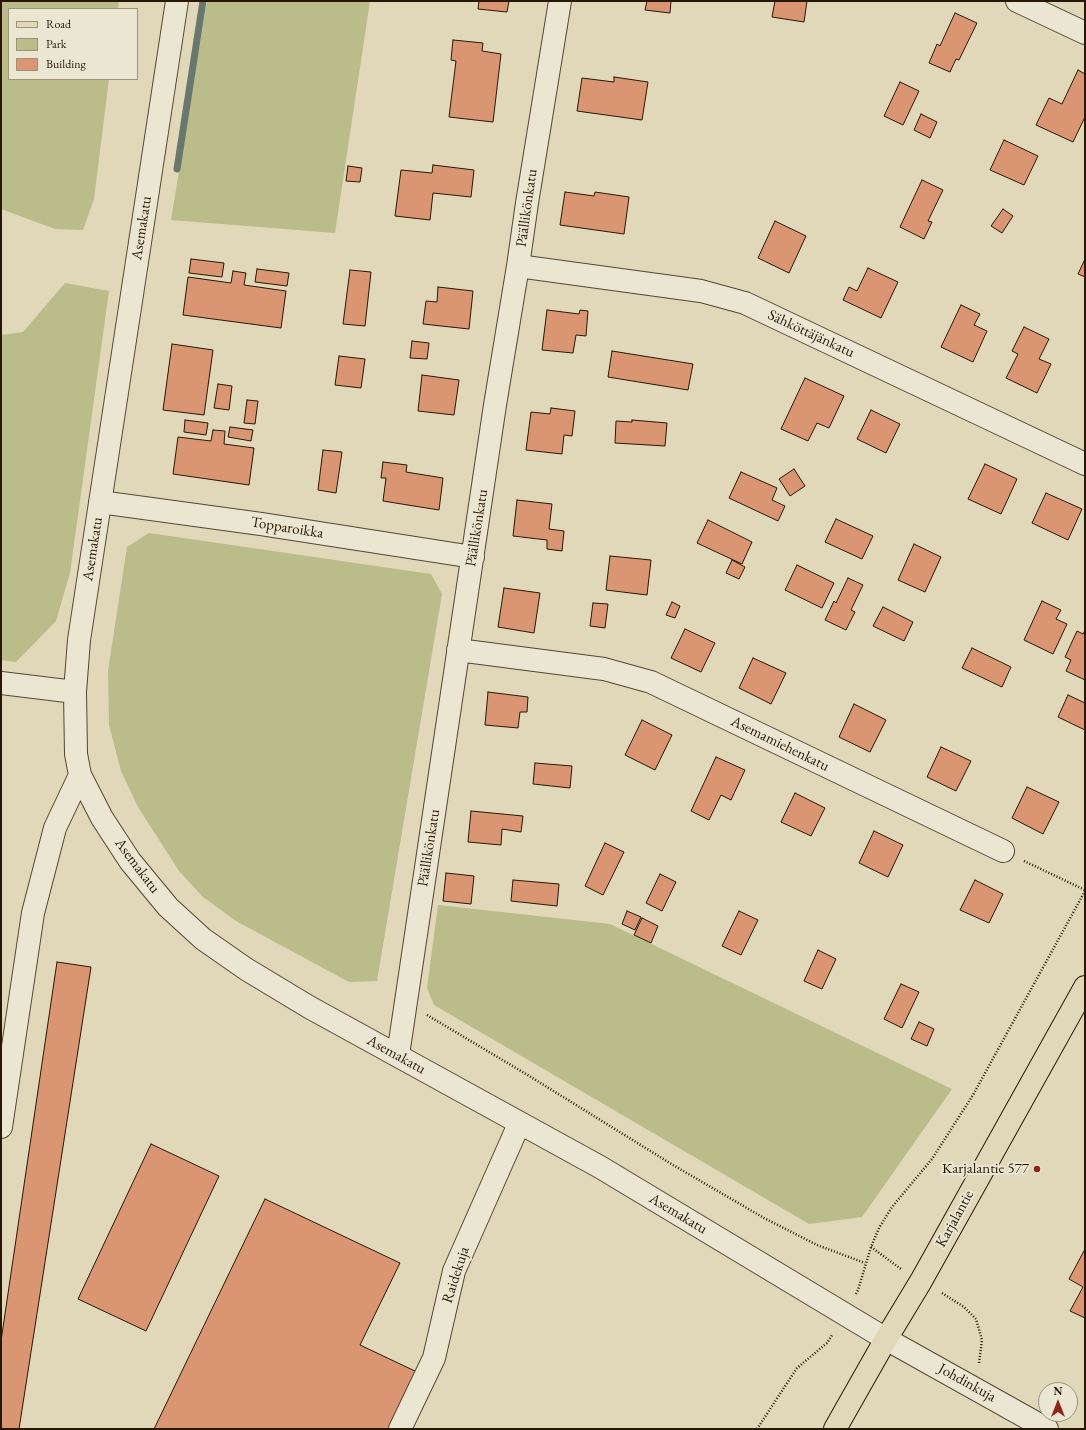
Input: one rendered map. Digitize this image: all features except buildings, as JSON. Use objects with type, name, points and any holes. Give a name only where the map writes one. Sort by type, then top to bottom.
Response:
[{"type":"main road","name":"Karjalantie","points":[[835,1429],[921,1281],[1085,988]]},
{"type":"street","name":"Asemakatu","points":[[177,1],[79,640],[75,692],[76,754],[80,775],[102,818],[130,861],[168,907],[203,939],[246,968],[309,1007],[398,1055],[519,1124],[600,1167],[886,1339]]},
{"type":"street","name":"Päällikönkatu","points":[[398,1055],[458,650],[518,266],[526,203],[560,1]]},
{"type":"street","points":[[1017,1],[1085,33]]},
{"type":"street","name":"Sähköttäjänkatu","points":[[518,266],[701,291],[745,303],[1085,464]]},
{"type":"street","name":"Topparoikka","points":[[100,502],[261,524],[473,557]]},
{"type":"street","name":"Asemamiehenkatu","points":[[458,650],[604,669],[651,682],[1003,851]]},
{"type":"street","points":[[1,684],[75,692]]},
{"type":"street","points":[[1,1127],[33,913],[55,828],[80,775]]},
{"type":"street","name":"Raidekuja","points":[[400,1429],[434,1358],[454,1271],[519,1124]]},
{"type":"street","name":"Johdinkuja","points":[[886,1339],[1047,1429]]},
{"type":"path","points":[[858,1290],[865,1263],[879,1228],[892,1207],[932,1159],[973,1095],[1085,890],[1003,851]]},
{"type":"path","points":[[406,1003],[526,1074],[673,1165],[764,1218],[817,1245],[865,1263]]},
{"type":"path","points":[[871,1247],[898,1268]]},
{"type":"path","points":[[952,1298],[976,1319],[982,1340],[979,1359],[979,1390]]},
{"type":"path","points":[[757,1429],[797,1368],[827,1343]]},
{"type":"green space","points":[[1,1],[119,1],[118,8],[8,8],[8,80],[109,80],[94,199],[83,230],[55,229],[1,209]]},
{"type":"green space","points":[[207,1],[370,1],[335,233],[171,220]]},
{"type":"green space","points":[[65,283],[109,291],[70,573],[56,621],[16,662],[1,660],[1,335],[23,332]]},
{"type":"green space","points":[[149,533],[431,574],[442,594],[377,981],[349,982],[236,921],[203,897],[179,871],[138,807],[121,771],[109,725],[108,671],[127,547]]},
{"type":"green space","points":[[438,905],[610,924],[952,1089],[862,1217],[809,1224],[434,1005],[427,988]]},
{"type":"waterway","points":[[177,169],[203,1]]},
{"type":"place","name":"Karjalantie 577","points":[[1037,1169]]}]
